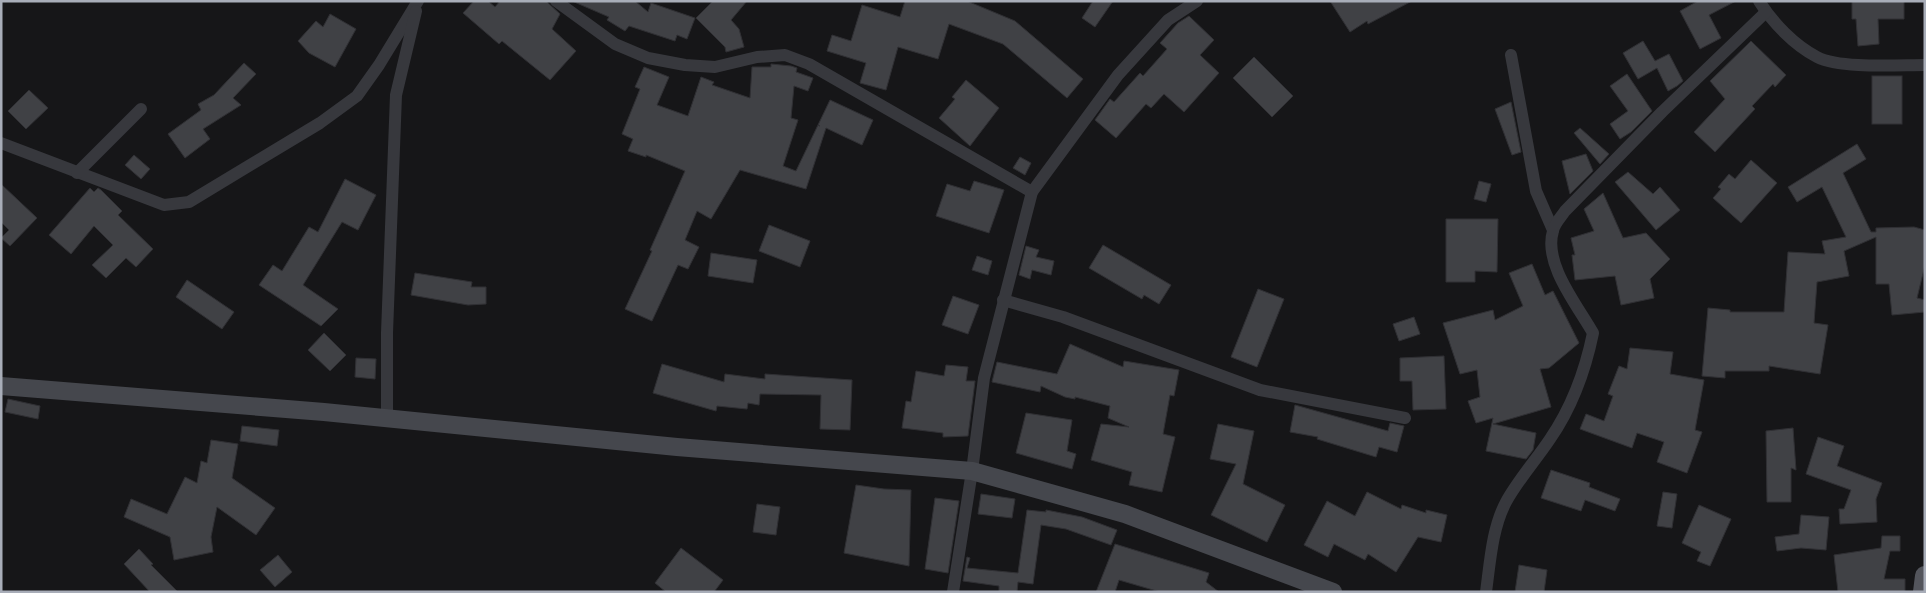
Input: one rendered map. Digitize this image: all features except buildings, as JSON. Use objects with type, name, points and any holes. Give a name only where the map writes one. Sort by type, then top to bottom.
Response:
[{"type":"main road","points":[[1923,592],[1925,576]]},
{"type":"street","points":[[1,143],[164,206],[190,202],[320,122],[357,96],[419,1]]},
{"type":"street","points":[[387,418],[387,332],[396,95],[419,1]]},
{"type":"street","points":[[556,1],[615,44],[648,58],[684,65],[715,67],[757,57],[785,55],[809,64],[1032,192]]},
{"type":"street","points":[[953,592],[984,378],[1032,192],[1118,75],[1168,20],[1197,1]]},
{"type":"street","points":[[1486,592],[1494,539],[1505,503],[1551,438],[1572,402],[1587,364],[1593,333],[1560,277],[1550,250],[1553,230],[1565,211],[1762,6],[1788,36],[1818,58],[1849,64],[1925,65]]},
{"type":"street","points":[[1511,55],[1536,190],[1553,230]]},
{"type":"street","points":[[77,173],[141,109]]},
{"type":"street","points":[[1003,300],[1063,317],[1260,390],[1405,418]]},
{"type":"street","points":[[1,386],[387,418],[677,447],[972,471],[1125,514],[1333,592]]}]
